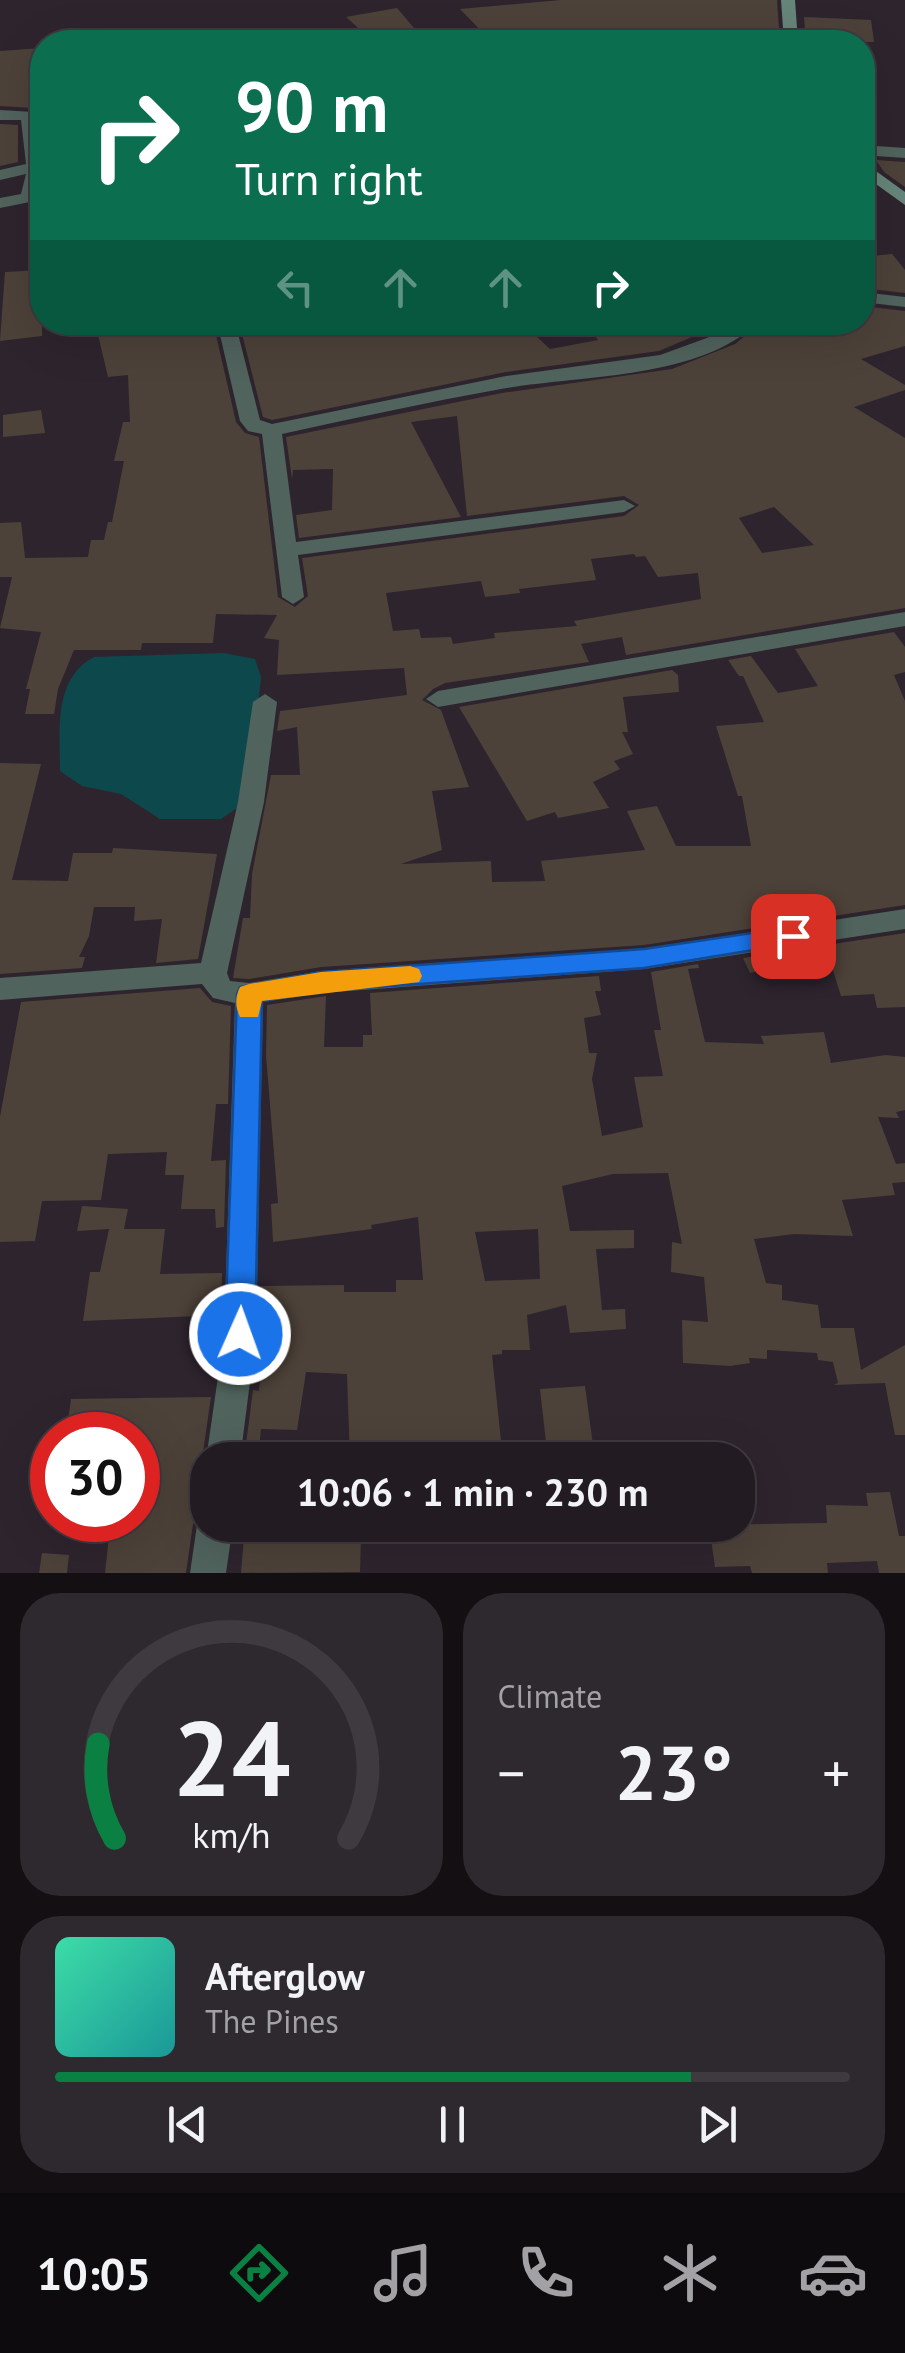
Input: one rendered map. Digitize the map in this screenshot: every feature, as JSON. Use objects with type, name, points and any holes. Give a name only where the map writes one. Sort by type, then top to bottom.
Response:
[{"type":"street","points":[[788,0],[789,30]]},
{"type":"street","points":[[0,115],[28,115],[30,125]]},
{"type":"street","points":[[875,151],[905,153]]},
{"type":"street","points":[[0,175],[30,170]]},
{"type":"street","points":[[875,176],[905,200]]},
{"type":"street","points":[[0,203],[30,194]]},
{"type":"street","points":[[875,299],[905,302]]},
{"type":"street","points":[[229,335],[250,420],[256,427],[272,430],[511,381],[680,356],[708,348],[728,335]]},
{"type":"street","points":[[272,430],[293,597]]},
{"type":"street","points":[[286,550],[624,506]]},
{"type":"street","points":[[438,699],[905,619]]},
{"type":"street","points":[[265,702],[251,802],[213,973],[216,986],[223,990],[249,994],[321,982],[644,958],[905,919]]},
{"type":"street","points":[[0,989],[213,973]]},
{"type":"street","points":[[225,1442],[240,1334],[249,994]]},
{"type":"street","points":[[208,1573],[212,1542]]},
{"type":"water","points":[[223,653],[255,659],[261,677],[254,751],[240,806],[221,819],[160,819],[121,794],[82,786],[60,771],[62,706],[71,678],[81,666],[94,657]]},
{"type":"building","points":[[561,0],[777,0],[779,29],[480,30],[460,9]]},
{"type":"building","points":[[397,8],[414,28],[360,30],[346,17]]},
{"type":"building","points":[[804,17],[871,20],[872,30],[805,30]]},
{"type":"building","points":[[30,49],[30,108],[0,106],[0,51]]},
{"type":"building","points":[[0,124],[18,125],[18,162],[0,166]]},
{"type":"building","points":[[876,160],[905,162],[905,187],[884,172]]},
{"type":"building","points":[[892,254],[905,270],[905,293],[875,290],[875,256]]},
{"type":"building","points":[[30,271],[30,335],[42,336],[0,341],[5,272]]},
{"type":"building","points":[[875,308],[905,311],[905,346],[861,359],[905,385],[905,390],[854,407],[905,438],[905,608],[626,655],[622,637],[581,644],[589,662],[445,683],[433,689],[422,700],[441,710],[469,787],[432,791],[442,850],[401,864],[491,861],[492,882],[545,881],[541,861],[645,850],[627,811],[657,806],[676,846],[751,846],[742,796],[738,796],[716,726],[764,722],[743,676],[728,660],[751,656],[778,693],[818,686],[795,649],[894,632],[905,647],[905,672],[894,675],[905,701],[905,905],[644,945],[321,967],[233,978],[243,918],[250,918],[252,874],[271,775],[300,775],[297,727],[277,731],[280,711],[407,695],[404,668],[277,675],[279,640],[264,638],[277,615],[216,614],[213,643],[142,643],[141,650],[74,650],[58,689],[54,714],[25,714],[30,689],[26,689],[41,632],[0,628],[12,577],[0,577],[0,523],[21,522],[25,558],[88,557],[91,540],[104,540],[108,522],[112,522],[124,461],[114,461],[123,422],[130,422],[128,375],[108,377],[98,335],[216,335],[236,422],[245,433],[259,437],[278,597],[295,607],[308,596],[302,558],[624,516],[639,505],[624,496],[467,516],[457,416],[411,422],[461,517],[299,538],[296,515],[332,510],[333,469],[293,470],[292,479],[286,437],[502,393],[672,369],[735,344],[746,335],[875,335]],"holes":[[[774,507],[814,545],[762,553],[739,518]],[[634,554],[645,556],[658,577],[698,573],[701,599],[574,621],[577,626],[494,633],[495,638],[453,644],[451,637],[421,638],[419,629],[393,631],[386,593],[481,581],[485,597],[520,593],[519,589],[596,580],[591,559]]]},
{"type":"building","points":[[242,335],[535,335],[550,349],[598,340],[595,335],[697,335],[659,351],[506,372],[272,420],[263,417]]},
{"type":"building","points":[[41,410],[45,433],[3,437],[3,415]]},
{"type":"building","points":[[672,670],[678,675],[679,692],[623,697],[628,732],[622,732],[633,754],[614,761],[620,769],[593,782],[609,808],[558,818],[555,812],[527,821],[459,707]]},
{"type":"building","points":[[0,763],[41,764],[12,880],[68,881],[73,853],[112,853],[113,848],[217,854],[198,959],[156,963],[162,919],[134,921],[135,907],[94,907],[89,936],[79,957],[85,957],[82,968],[0,974]]},
{"type":"building","points":[[905,933],[905,1007],[877,1008],[874,994],[841,996],[830,961],[769,966],[771,969],[750,973],[743,958]]},
{"type":"building","points":[[698,964],[699,968],[688,969],[705,1042],[764,1044],[761,1036],[824,1032],[831,1063],[886,1055],[905,1057],[905,1110],[896,1112],[899,1118],[878,1117],[896,1164],[905,1163],[905,1182],[892,1183],[895,1195],[842,1200],[853,1236],[794,1234],[754,1239],[766,1283],[782,1285],[782,1300],[818,1305],[821,1328],[854,1328],[861,1370],[905,1345],[905,1435],[895,1435],[885,1383],[834,1385],[838,1383],[833,1362],[818,1360],[817,1353],[767,1350],[767,1359],[749,1358],[750,1363],[683,1363],[682,1320],[708,1322],[704,1277],[671,1272],[672,1242],[682,1244],[668,1173],[613,1174],[562,1186],[570,1231],[634,1230],[634,1248],[596,1249],[602,1310],[625,1309],[626,1329],[570,1333],[566,1305],[527,1315],[530,1350],[502,1350],[502,1354],[492,1355],[501,1442],[349,1442],[347,1374],[306,1372],[297,1430],[261,1429],[260,1442],[246,1442],[253,1390],[259,1391],[266,1328],[260,1328],[261,1286],[344,1285],[344,1292],[396,1292],[396,1280],[423,1280],[418,1217],[371,1225],[372,1229],[273,1242],[271,1204],[278,1203],[266,1055],[267,1005],[326,996],[324,1047],[363,1047],[363,1035],[372,1035],[370,993],[599,976],[601,991],[595,991],[601,1015],[584,1018],[589,1053],[597,1053],[592,1079],[602,1136],[643,1127],[634,1077],[663,1076],[654,1030],[661,1030],[651,972]],"holes":[[[538,1229],[540,1279],[485,1281],[475,1232]]]},
{"type":"building","points":[[200,988],[212,1002],[231,1006],[228,1104],[216,1104],[211,1161],[226,1160],[224,1227],[216,1228],[215,1209],[181,1209],[184,1175],[165,1175],[167,1152],[108,1154],[101,1200],[42,1201],[35,1241],[0,1242],[0,1117],[21,1002]]},
{"type":"building","points":[[82,1206],[128,1209],[124,1229],[165,1229],[160,1274],[222,1273],[221,1315],[83,1321],[90,1272],[100,1272],[109,1229],[77,1231]]},
{"type":"building","points":[[585,1386],[593,1442],[546,1442],[540,1389]]},
{"type":"building","points":[[211,1397],[204,1442],[190,1442],[190,1542],[186,1573],[105,1573],[108,1542],[160,1542],[160,1412],[69,1412],[71,1399]]},
{"type":"building","points":[[890,1492],[899,1536],[905,1536],[905,1573],[879,1573],[877,1561],[827,1563],[828,1573],[752,1573],[750,1566],[715,1567],[711,1542],[755,1542],[755,1524],[827,1523],[826,1505],[868,1506],[866,1493]]},
{"type":"building","points":[[244,1542],[361,1542],[360,1572],[241,1573]]},
{"type":"building","points":[[42,1553],[69,1555],[67,1573],[39,1573]]},
{"type":"slow traffic","points":[[249,1010],[249,994],[321,982],[410,976]]},
{"type":"route","points":[[240,1334],[249,994],[321,982],[644,958],[793,936]]}]
